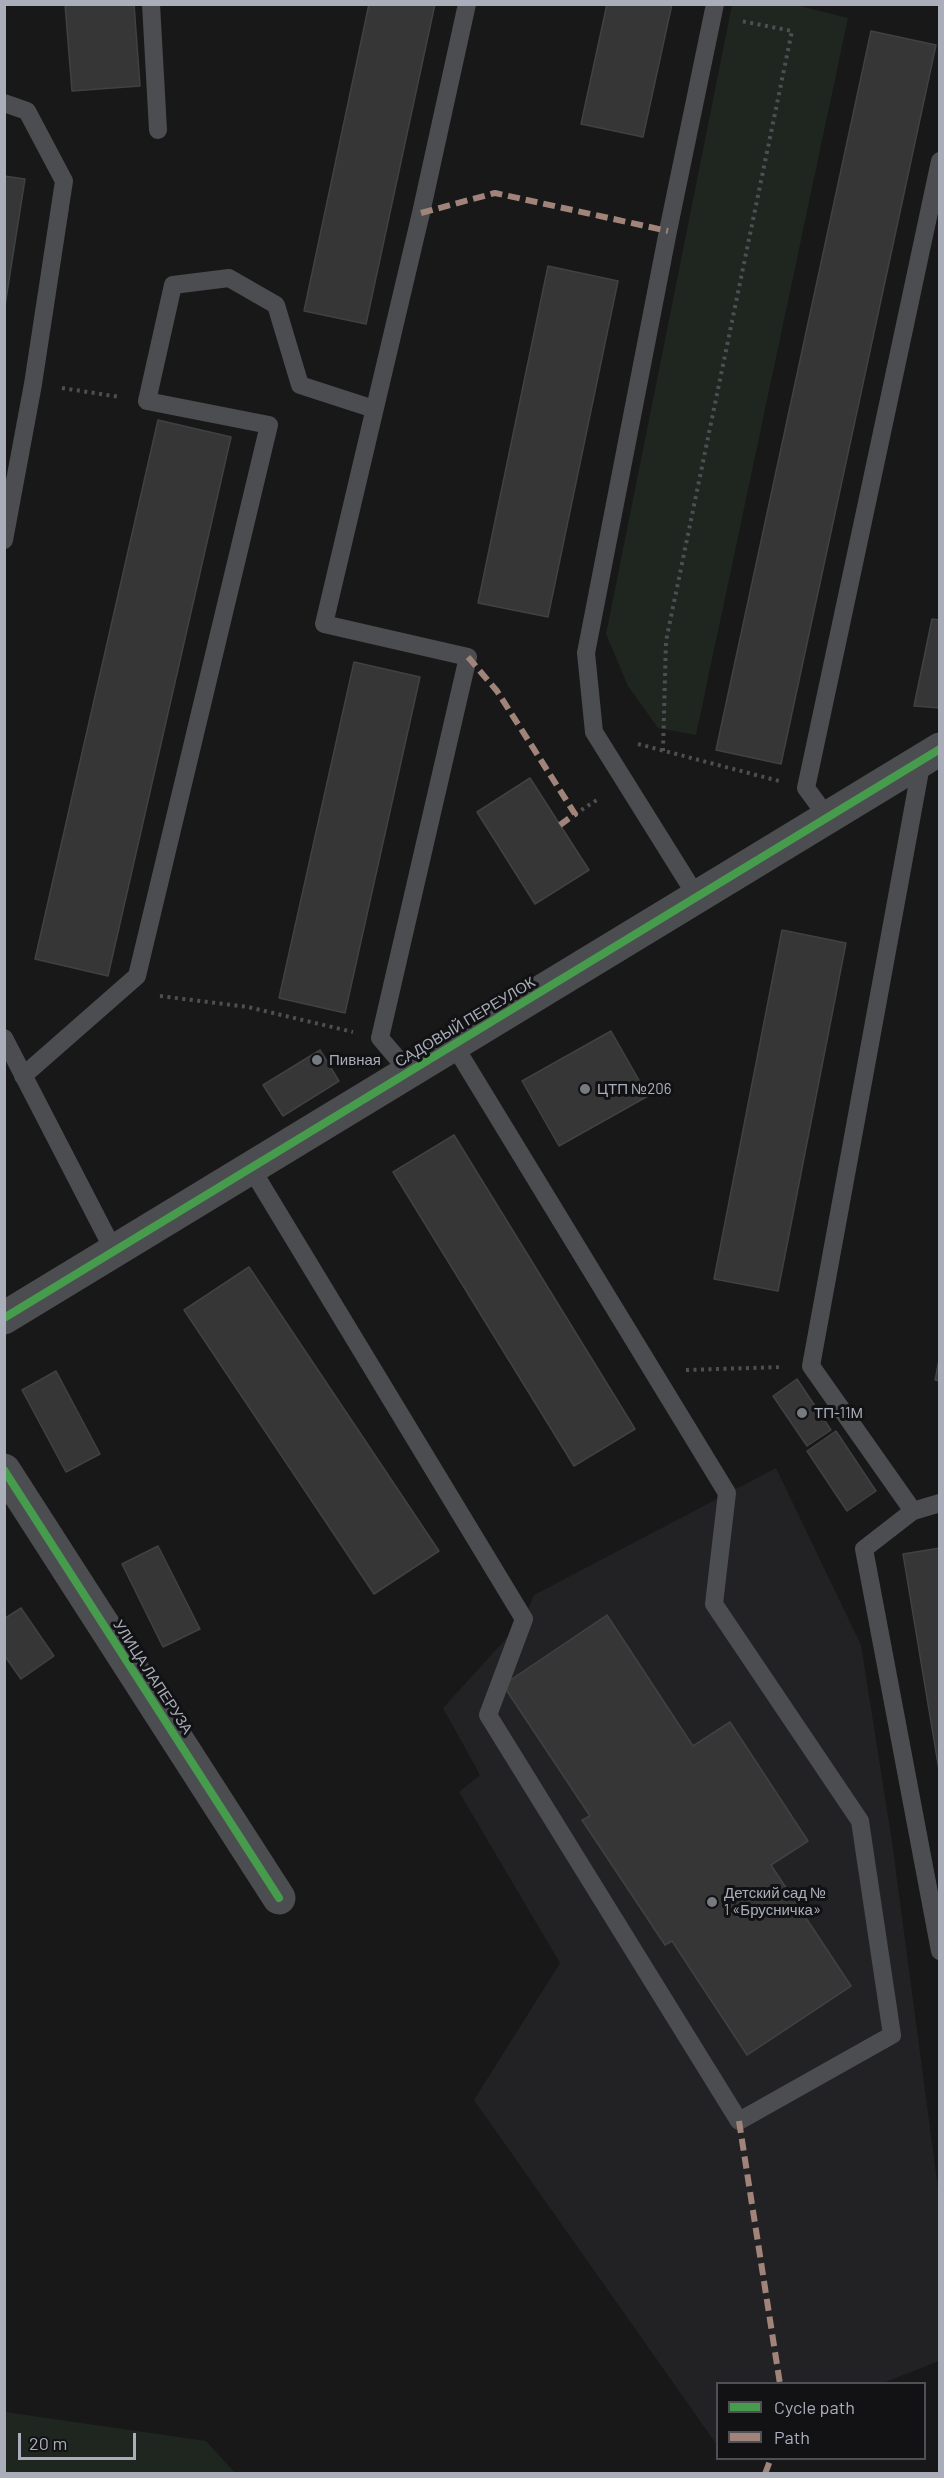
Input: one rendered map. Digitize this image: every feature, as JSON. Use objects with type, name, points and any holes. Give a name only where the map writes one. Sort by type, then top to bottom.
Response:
[{"type":"street","name":"САДОВЫЙ ПЕРЕУЛОК","points":[[4,1318],[931,755]]},
{"type":"street","name":"УЛИЦА ЛАПЕРУЗА","points":[[4,1470],[279,1898]]},
{"type":"lane","points":[[151,4],[158,130]]},
{"type":"lane","points":[[409,1072],[380,1038],[468,657],[324,624],[421,213],[467,4]]},
{"type":"lane","points":[[697,897],[594,732],[586,653],[668,231],[714,10]]},
{"type":"lane","points":[[4,103],[27,111],[64,181],[33,384],[4,540]]},
{"type":"lane","points":[[828,818],[806,788],[939,161]]},
{"type":"lane","points":[[23,1076],[137,976],[269,425],[147,401],[173,285],[229,278],[276,305],[300,386],[374,409]]},
{"type":"lane","points":[[913,1510],[811,1366],[931,755]]},
{"type":"lane","points":[[4,1038],[114,1251]]},
{"type":"lane","points":[[251,1168],[524,1619],[488,1715],[739,2121],[892,2035],[860,1821],[714,1604],[727,1493],[454,1045]]},
{"type":"lane","points":[[939,1503],[913,1510],[864,1549],[939,1951]]},
{"type":"path","points":[[663,751],[666,641],[792,31],[714,10]]},
{"type":"path","points":[[33,384],[147,401]]},
{"type":"path","points":[[594,732],[806,788]]},
{"type":"path","points":[[137,976],[160,995],[248,1008],[380,1038]]},
{"type":"path","points":[[651,1371],[811,1366]]},
{"type":"shaded area","points":[[732,5],[796,5],[848,18],[696,735],[658,728],[628,686],[606,634]]},
{"type":"shaded area","name":"Детский сад № 1 «Брусничка»","points":[[776,1468],[861,1645],[892,1842],[939,2196],[939,2361],[886,2382],[716,2382],[716,2444],[474,2100],[560,1963],[459,1792],[480,1775],[443,1708],[524,1619],[534,1595]]},
{"type":"shaded area","points":[[5,2412],[206,2441],[235,2473],[5,2473]]},
{"type":"building","points":[[65,4],[134,4],[140,86],[72,91]]},
{"type":"building","points":[[369,4],[435,4],[366,324],[304,311]]},
{"type":"building","points":[[607,4],[672,4],[643,137],[581,124]]},
{"type":"building","points":[[871,31],[936,45],[781,764],[716,750]]},
{"type":"building","points":[[4,176],[25,179],[4,312]]},
{"type":"building","points":[[548,266],[618,281],[548,617],[478,603]]},
{"type":"building","points":[[158,420],[231,437],[108,976],[35,959]]},
{"type":"building","points":[[932,619],[940,620],[940,708],[914,706]]},
{"type":"building","points":[[354,662],[420,677],[345,1013],[279,998]]},
{"type":"building","points":[[530,778],[589,870],[535,904],[477,812]]},
{"type":"building","points":[[782,930],[846,943],[778,1291],[714,1279]]},
{"type":"building","name":"ЦТП №206","points":[[611,1031],[648,1096],[559,1146],[522,1081]]},
{"type":"building","points":[[320,1050],[339,1081],[283,1116],[263,1085]]},
{"type":"building","points":[[454,1135],[635,1429],[574,1466],[393,1172]]},
{"type":"building","points":[[249,1267],[439,1551],[374,1594],[184,1310]]},
{"type":"building","points":[[940,1355],[940,1381],[935,1380]]},
{"type":"building","points":[[56,1371],[100,1454],[66,1472],[22,1390]]},
{"type":"building","name":"ТП-11М","points":[[797,1379],[831,1430],[807,1446],[773,1396]]},
{"type":"building","points":[[836,1431],[876,1491],[847,1511],[807,1451]]},
{"type":"building","points":[[158,1546],[200,1629],[163,1647],[122,1564]]},
{"type":"building","points":[[940,1548],[940,1776],[903,1554]]},
{"type":"building","points":[[21,1608],[54,1656],[21,1679],[4,1655],[4,1619]]},
{"type":"building","points":[[607,1615],[693,1746],[730,1722],[808,1841],[771,1865],[851,1986],[747,2055],[672,1941],[665,1945],[582,1820],[590,1816],[503,1685]]},
{"type":"marked path","points":[[421,213],[495,193],[668,231]]},
{"type":"marked path","points":[[468,657],[497,691],[575,814],[560,825]]},
{"type":"marked path","points":[[739,2121],[780,2382]]},
{"type":"marked path","points":[[765,2474],[770,2460]]},
{"type":"cycle path","points":[[4,1318],[940,749]]},
{"type":"cycle path","points":[[4,1470],[279,1898]]},
{"type":"place","name":"Пивная","points":[[317,1060]]},
{"type":"place","name":"ЦТП №206","points":[[585,1089]]},
{"type":"place","name":"ТП-11М","points":[[802,1413]]},
{"type":"place","name":"Детский сад № 1 «Брусничка»","points":[[712,1902]]}]
